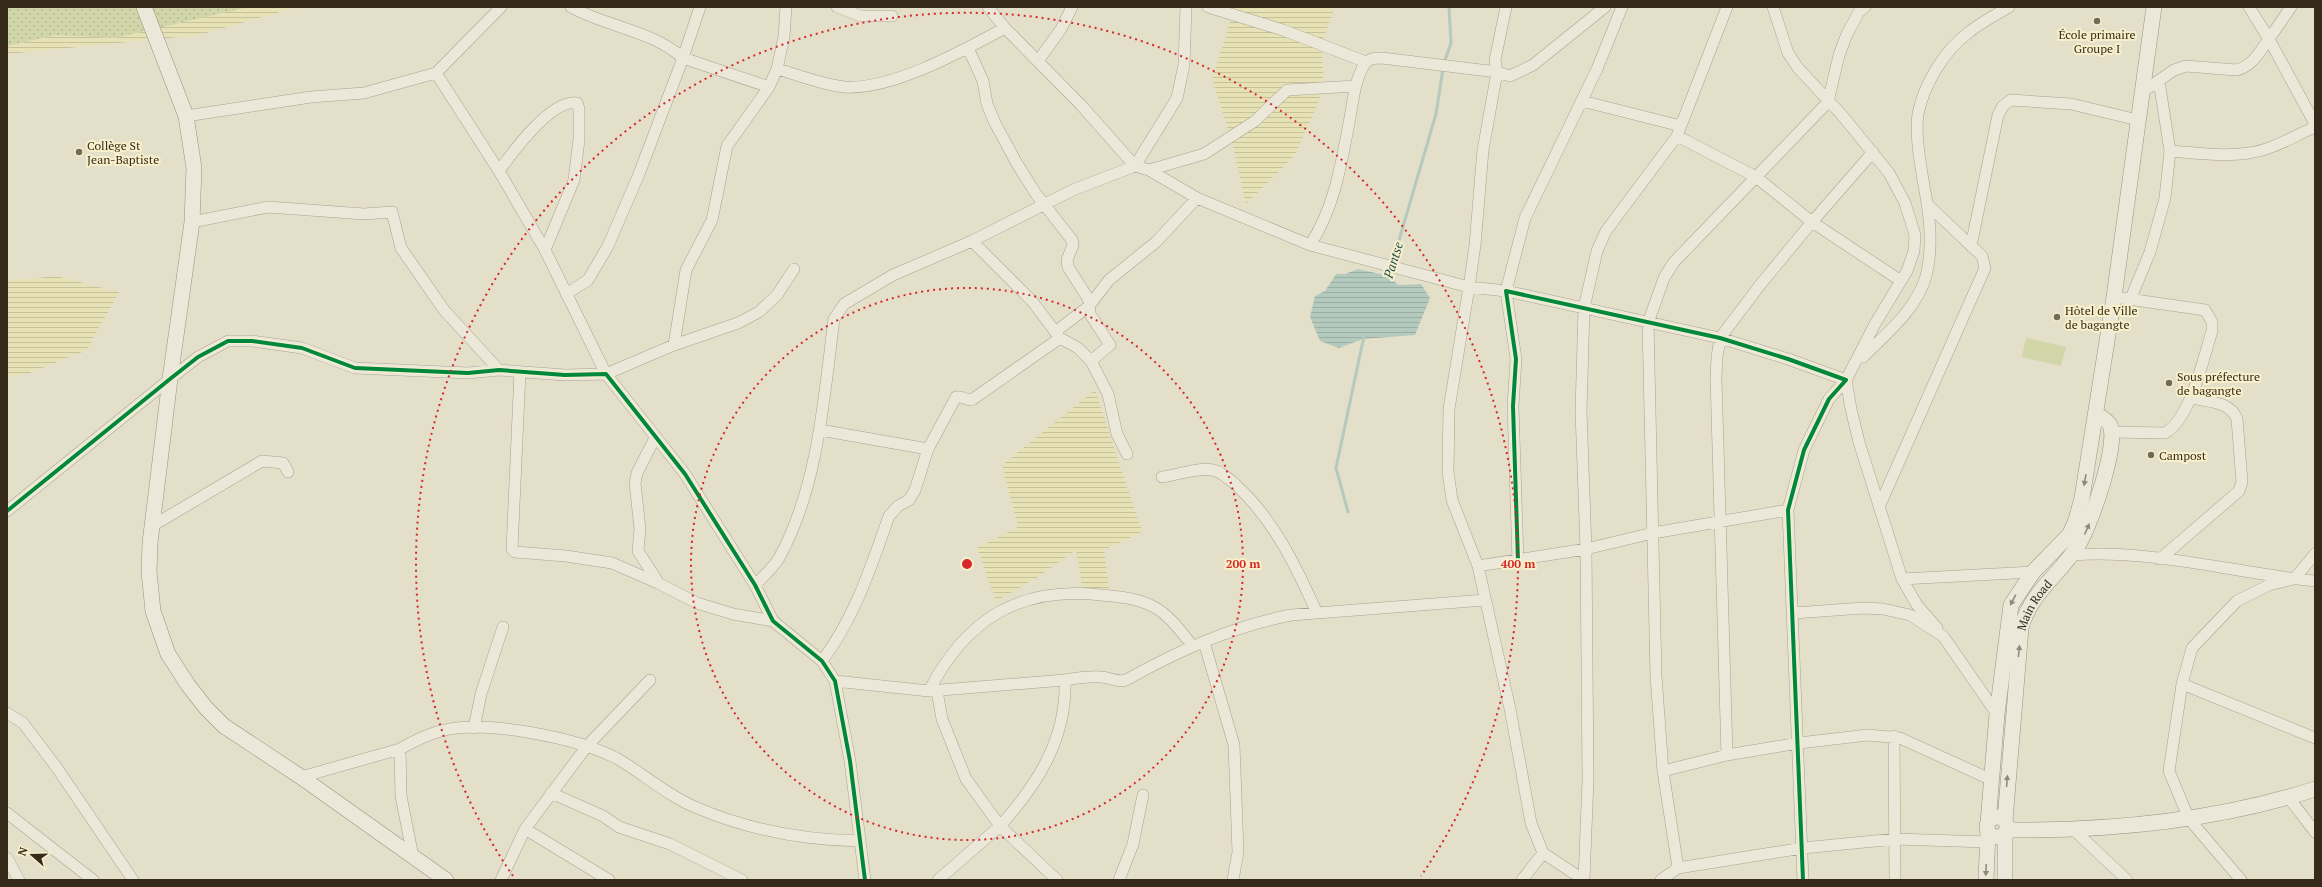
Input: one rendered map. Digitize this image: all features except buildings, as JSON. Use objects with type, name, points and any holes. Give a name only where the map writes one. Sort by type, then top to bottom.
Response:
[{"type":"street","points":[[144,7],[186,116],[194,168],[192,222],[170,379],[152,526],[149,572],[153,611],[168,654],[192,691],[219,721],[446,880]]},
{"type":"street","points":[[186,116],[311,97],[364,93],[436,73],[501,7]]},
{"type":"street","points":[[571,7],[601,21],[641,33],[664,43],[683,58],[769,87]]},
{"type":"street","points":[[566,294],[588,280],[608,246],[639,174],[683,58],[700,7]]},
{"type":"street","points":[[674,345],[686,270],[712,220],[727,146],[769,87],[777,69],[784,37],[786,7]]},
{"type":"street","points":[[838,7],[861,16],[892,16]]},
{"type":"street","points":[[988,7],[1005,28],[1081,105],[1135,166],[1149,170],[1197,198],[1310,245],[1469,287],[1506,291],[1720,338],[1788,359],[1846,380]]},
{"type":"street","points":[[1038,61],[1061,29],[1072,7]]},
{"type":"street","points":[[756,586],[778,559],[790,536],[802,502],[820,430],[834,319],[844,304],[893,275],[972,240],[1043,204],[1135,166],[1177,98],[1184,65],[1186,7]]},
{"type":"street","points":[[1208,7],[1283,30],[1366,62]]},
{"type":"street","points":[[1506,7],[1495,60],[1497,72],[1483,150],[1475,245],[1449,409],[1448,472],[1452,500],[1478,566],[1510,708],[1531,823],[1543,853],[1584,880]]},
{"type":"street","points":[[1310,245],[1322,226],[1330,205],[1343,155],[1356,86],[1366,62],[1372,58],[1382,58],[1452,65],[1497,72],[1510,76],[1533,65],[1605,7]]},
{"type":"street","points":[[1518,561],[1513,406],[1516,359],[1506,291],[1525,218],[1582,101],[1622,7]]},
{"type":"street","points":[[1584,880],[1588,779],[1586,550],[1581,411],[1584,308],[1598,252],[1606,231],[1679,131],[1727,7]]},
{"type":"street","points":[[1773,7],[1788,53],[1798,68],[1828,102],[1841,114],[1889,173],[1902,197],[1915,235],[1914,251],[1907,271],[1876,322],[1857,363],[1846,380],[1829,399],[1804,450],[1788,510],[1794,613],[1803,880]]},
{"type":"street","points":[[1678,868],[1663,771],[1656,676],[1648,323],[1664,278],[1674,262],[1828,102],[1839,55],[1847,34],[1860,12],[1865,7]]},
{"type":"street","points":[[1857,363],[1895,325],[1914,301],[1926,277],[1930,250],[1928,205],[1918,134],[1918,115],[1924,94],[1944,57],[1967,33],[2009,7]]},
{"type":"street","points":[[1986,880],[1997,714],[2011,605],[2033,572],[2070,534],[2080,505],[2089,461],[2114,297],[2154,7]]},
{"type":"street","points":[[2170,151],[2227,155],[2250,153],[2270,147],[2315,126],[2269,39],[2249,7]]},
{"type":"street","points":[[2141,93],[2174,70],[2186,66],[2236,70],[2244,69],[2251,63],[2292,7]]},
{"type":"street","points":[[777,69],[844,86],[859,87],[924,68],[968,48],[1005,28]]},
{"type":"street","points":[[968,48],[983,80],[987,104],[995,123],[1016,162],[1043,204],[1072,240],[1073,245],[1067,260],[1068,267],[1089,300],[1090,314],[1110,345],[1091,361]]},
{"type":"street","points":[[436,73],[499,171],[545,250],[606,374],[655,438],[685,474],[756,586],[772,621],[822,661],[835,682],[850,761],[865,880]]},
{"type":"street","points":[[2131,298],[2150,252],[2165,198],[2170,151],[2160,81]]},
{"type":"street","points":[[1149,170],[1204,154],[1255,121],[1287,90],[1356,86]]},
{"type":"street","points":[[1971,246],[1998,115],[2003,106],[2011,100],[2071,104],[2138,120]]},
{"type":"street","points":[[1582,101],[1679,131],[1756,177],[1812,222],[1901,281]]},
{"type":"street","points":[[499,171],[527,135],[544,120],[563,106],[577,103],[579,109],[579,140],[574,180],[545,250]]},
{"type":"street","points":[[1727,755],[1716,371],[1720,338],[1760,285],[1873,152]]},
{"type":"street","points":[[822,661],[838,639],[851,616],[889,516],[898,506],[909,500],[915,490],[928,449],[956,397],[960,396],[969,400],[973,399],[1057,335],[1089,306],[1109,280],[1156,242],[1197,198]]},
{"type":"street","points":[[1879,507],[1984,274],[1985,262],[1971,246],[1928,205]]},
{"type":"street","points":[[192,222],[268,207],[364,214],[392,212],[402,248],[417,271],[444,310],[499,370]]},
{"type":"street","points":[[972,240],[1032,301],[1057,335],[1078,348],[1091,361],[1108,394],[1117,434],[1127,454]]},
{"type":"street","points":[[7,511],[198,357],[228,341],[238,340],[302,348],[355,368],[468,373],[499,370],[565,375],[606,374],[674,345],[738,323],[759,312],[777,295],[794,269]]},
{"type":"street","points":[[2096,414],[2107,421],[2111,432],[2165,433],[2176,423],[2190,398],[2212,331],[2210,316],[2205,310],[2131,298],[2114,297]]},
{"type":"street","points":[[520,372],[512,549],[515,552],[566,556],[612,563],[658,583],[697,603],[734,614],[772,621]]},
{"type":"street","points":[[1846,380],[1859,442],[1902,580],[1917,605],[1943,636],[1997,714]]},
{"type":"street","points":[[2160,559],[2239,491],[2242,482],[2237,419],[2234,411],[2229,407],[2190,398]]},
{"type":"street","points":[[820,430],[928,449]]},
{"type":"street","name":"Main Road","points":[[2006,873],[2006,828],[2021,628],[2025,613],[2032,600],[2072,555],[2086,532],[2094,511],[2108,463],[2111,432]]},
{"type":"street","points":[[655,438],[637,473],[635,483],[640,529],[638,551],[658,583]]},
{"type":"street","points":[[2089,461],[2108,463]]},
{"type":"street","points":[[152,526],[262,462],[282,463],[288,472]]},
{"type":"street","points":[[1162,477],[1211,470],[1218,472],[1230,480],[1247,495],[1274,530],[1297,570],[1316,613]]},
{"type":"street","points":[[1478,566],[1586,550],[1653,533],[1788,510]]},
{"type":"street","points":[[2072,555],[2097,553],[2160,559],[2315,581]]},
{"type":"street","points":[[2241,880],[2189,819],[2169,771],[2182,684],[2192,648],[2237,601],[2269,585],[2294,579],[2315,554]]},
{"type":"street","points":[[1902,580],[2033,572]]},
{"type":"street","points":[[1057,880],[1000,826],[966,779],[942,719],[933,691],[948,657],[975,627],[1000,610],[1026,599],[1048,595],[1089,594],[1135,599],[1156,608],[1175,624],[1192,645]]},
{"type":"street","points":[[835,682],[933,691],[1093,677],[1103,677],[1120,682],[1192,645],[1262,621],[1316,613],[1485,600]]},
{"type":"street","points":[[1794,613],[1883,609],[1910,615],[1943,636]]},
{"type":"street","points":[[474,728],[480,694],[504,627]]},
{"type":"street","points":[[1204,642],[1234,745],[1238,852],[1233,880]]},
{"type":"street","points":[[501,880],[525,829],[550,793],[587,746],[650,680]]},
{"type":"street","points":[[938,880],[1000,826],[1023,800],[1042,771],[1060,727],[1066,703],[1065,680]]},
{"type":"street","points":[[2182,684],[2315,738]]},
{"type":"street","points":[[7,713],[23,724],[57,768],[133,880]]},
{"type":"street","points":[[301,777],[400,749],[444,730],[474,728],[512,730],[542,735],[587,746],[617,759],[681,801],[736,822],[786,835],[817,840],[860,841]]},
{"type":"street","points":[[1663,771],[1727,755],[1799,743],[1868,735],[1894,736],[1992,780]]},
{"type":"street","points":[[1894,736],[1895,880]]},
{"type":"street","points":[[400,749],[401,796],[413,857]]},
{"type":"street","points":[[1988,832],[1991,819],[1997,816],[2006,828],[2074,830],[2189,819],[2289,798],[2315,789]]},
{"type":"street","points":[[550,793],[603,816],[619,827],[670,844],[742,880]]},
{"type":"street","points":[[1119,880],[1133,844],[1143,795]]},
{"type":"street","points":[[2289,798],[2315,832]]},
{"type":"street","points":[[7,813],[93,880]]},
{"type":"street","points":[[525,829],[609,880]]},
{"type":"street","points":[[2074,830],[2127,880]]},
{"type":"street","points":[[1661,880],[1678,868],[1803,848],[1988,832]]},
{"type":"street","points":[[1522,880],[1543,853]]},
{"type":"street","points":[[7,858],[19,880]]},
{"type":"street","points":[[2006,873],[2014,880]]},
{"type":"shaded area","points":[[248,7],[297,7],[199,35],[7,54],[7,46],[56,35],[115,38]]},
{"type":"shaded area","points":[[1235,7],[1335,7],[1321,44],[1324,89],[1295,155],[1246,204],[1231,137],[1212,79]]},
{"type":"shaded area","points":[[1358,269],[1389,276],[1398,285],[1421,284],[1430,298],[1415,335],[1363,339],[1339,348],[1320,341],[1310,317],[1315,296],[1325,291],[1336,274],[1345,274]]},
{"type":"shaded area","points":[[56,276],[119,292],[87,350],[27,374],[7,377],[7,281]]},
{"type":"shaded area","points":[[1095,390],[1142,532],[1104,550],[1109,589],[1083,590],[1076,550],[1038,577],[996,601],[977,548],[1018,527],[1002,465]]},
{"type":"green space","points":[[7,7],[248,7],[115,38],[56,35],[7,46]]},
{"type":"green space","points":[[2026,338],[2066,347],[2061,366],[2022,357]]},
{"type":"waterway","name":"Pantse","points":[[1444,63],[1451,43],[1449,7]]},
{"type":"waterway","name":"Pantse","points":[[1392,264],[1436,114],[1443,69]]},
{"type":"waterway","name":"Pantse","points":[[1348,512],[1336,468],[1364,336]]},
{"type":"cycle path","points":[[1518,561],[1513,406],[1516,359],[1506,291],[1720,338],[1788,359],[1846,380],[1829,399],[1804,450],[1788,510],[1803,880]]},
{"type":"cycle path","points":[[7,511],[198,357],[228,341],[252,341],[302,348],[355,368],[468,373],[499,370],[565,375],[606,374],[685,474],[755,585],[773,621],[822,661],[835,681],[850,761],[865,880]]},
{"type":"place","name":"École primaire Groupe I","points":[[2097,21]]},
{"type":"place","name":"Collège St Jean-Baptiste","points":[[79,152]]},
{"type":"place","name":"Hôtel de Ville de bagangte","points":[[2057,317]]},
{"type":"place","name":"Sous préfecture de bagangte","points":[[2169,383]]},
{"type":"place","name":"Campost","points":[[2151,455]]}]
